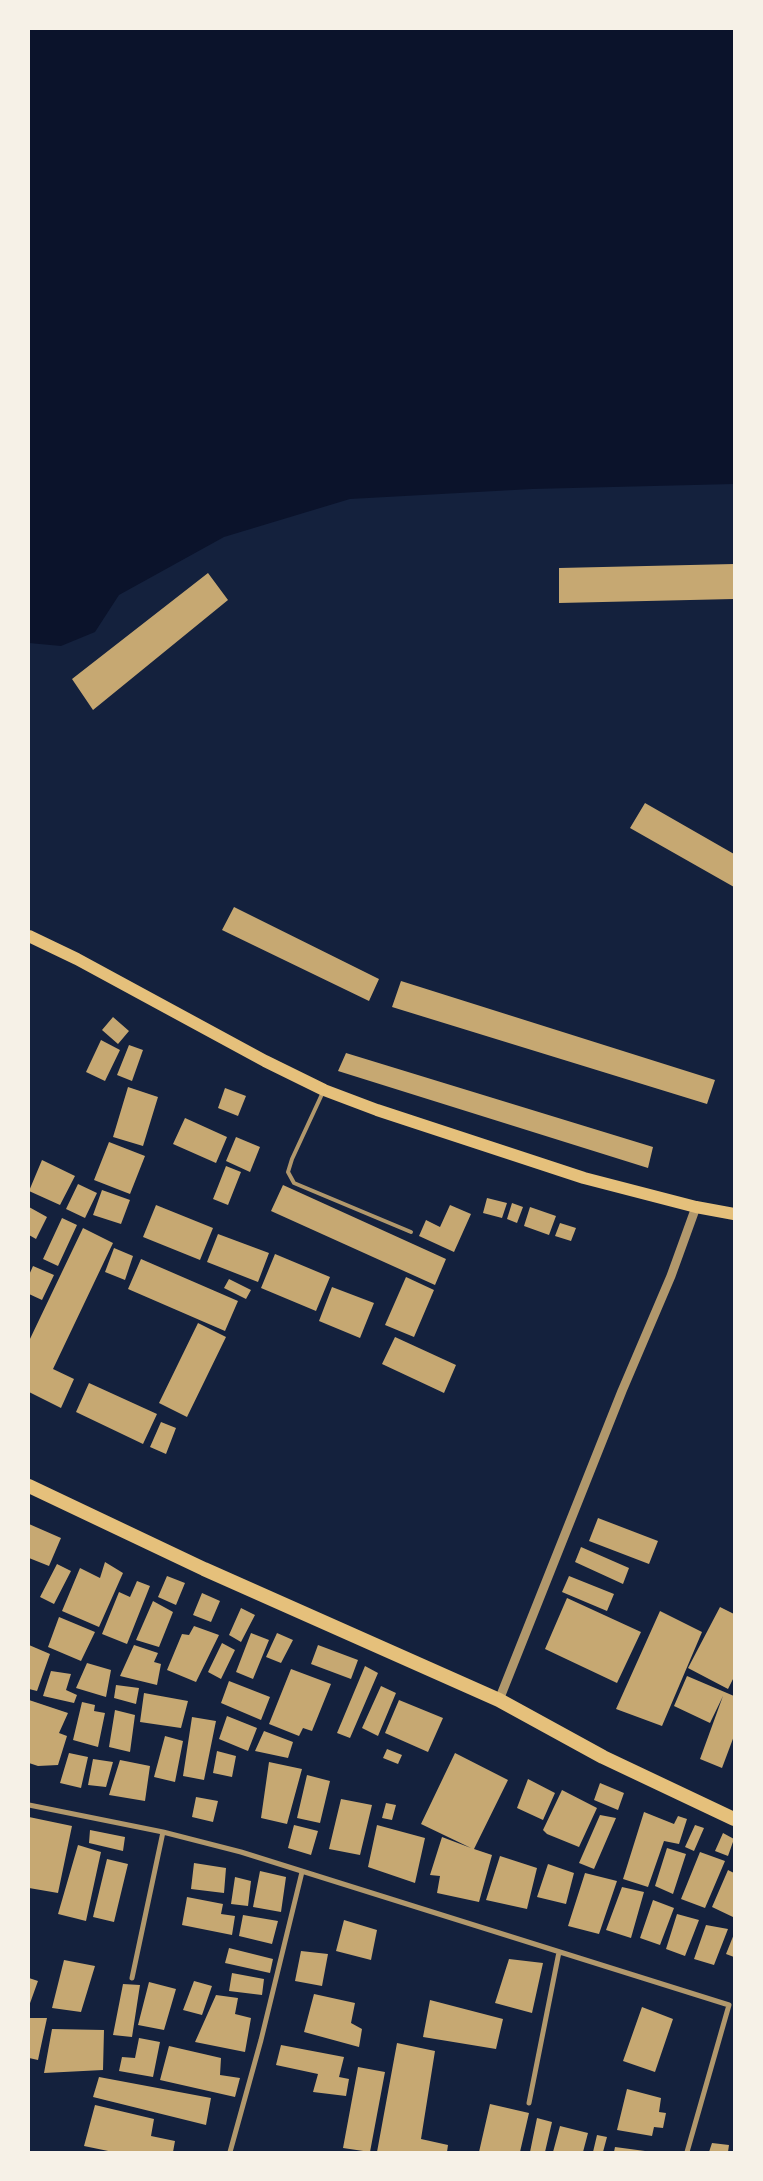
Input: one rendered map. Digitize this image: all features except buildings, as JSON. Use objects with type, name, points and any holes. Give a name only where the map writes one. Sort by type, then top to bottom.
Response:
[{"type":"highway","points":[[29,1486],[204,1569],[499,1700],[603,1757],[734,1819]]},
{"type":"main road","points":[[29,936],[77,959],[265,1061],[324,1090],[377,1110],[584,1178],[696,1207],[734,1214]]},
{"type":"street","points":[[499,1700],[622,1392],[671,1276],[696,1207]]},
{"type":"street","points":[[29,1805],[163,1832],[241,1852],[732,2006],[687,2152]]},
{"type":"street","points":[[132,1978],[163,1832]]},
{"type":"street","points":[[230,2152],[261,2040],[302,1872]]},
{"type":"street","points":[[529,2103],[559,1952]]},
{"type":"lane","points":[[324,1090],[292,1159],[288,1172],[294,1183],[411,1232]]},
{"type":"water","points":[[29,29],[734,29],[734,484],[532,489],[350,499],[224,537],[119,595],[95,632],[61,646],[29,643]]}]
